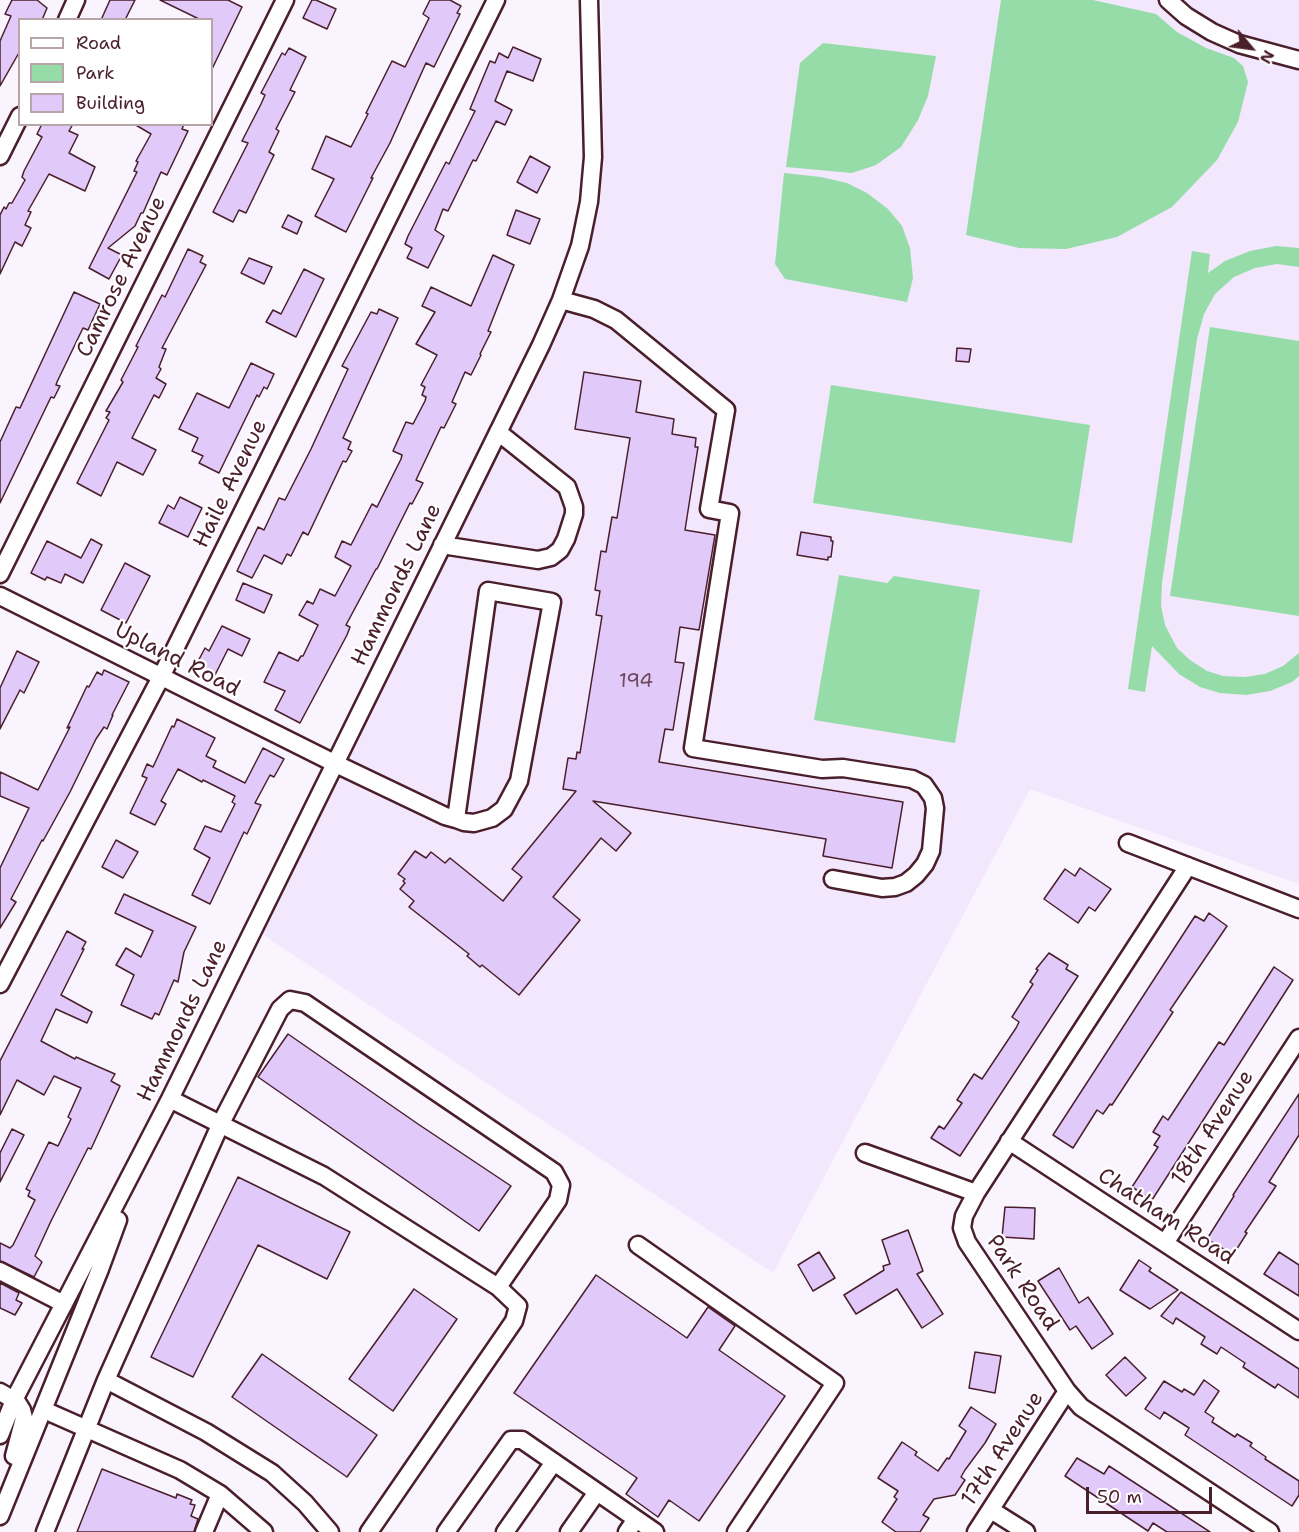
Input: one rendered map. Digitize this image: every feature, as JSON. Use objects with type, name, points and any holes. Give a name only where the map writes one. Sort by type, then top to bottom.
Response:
[{"type":"street","points":[[68,18],[76,0]]},
{"type":"street","name":"Camrose Avenue","points":[[0,574],[285,0]]},
{"type":"street","name":"Haile Avenue","points":[[0,984],[161,678],[495,0]]},
{"type":"street","name":"Hammonds Lane","points":[[0,1435],[7,1396],[64,1304],[170,1099],[541,345],[561,300],[580,246],[590,190],[593,157],[589,0]]},
{"type":"street","points":[[1168,0],[1186,16],[1212,32],[1239,44],[1299,60]]},
{"type":"street","points":[[0,156],[18,120]]},
{"type":"street","points":[[561,300],[594,309],[616,320],[726,410],[709,509],[730,513],[693,748],[822,769],[843,768],[912,779],[924,785],[933,798],[935,808],[931,851],[925,864],[916,875],[906,883],[882,888],[833,879]]},
{"type":"street","points":[[442,545],[538,560],[551,557],[560,550],[566,540],[574,514],[567,487],[498,432]]},
{"type":"street","points":[[488,591],[552,602],[519,781],[507,803],[492,818],[474,823],[456,819],[488,591]]},
{"type":"street","name":"Upland Road","points":[[0,596],[334,763],[456,819]]},
{"type":"street","points":[[1128,843],[1299,909]]},
{"type":"street","name":"Park Road","points":[[1188,866],[976,1193],[964,1216],[962,1228],[967,1242],[1067,1391],[1081,1407],[1270,1532]]},
{"type":"street","points":[[45,1532],[106,1380],[221,1123],[280,1009],[290,1000],[304,1003],[554,1172],[561,1185],[558,1200],[498,1287]]},
{"type":"street","name":"18th Avenue","points":[[1165,1243],[1299,1038]]},
{"type":"street","points":[[170,1099],[324,1176],[498,1287],[518,1306],[514,1321],[369,1532]]},
{"type":"street","name":"Chatham Road","points":[[1009,1141],[1299,1331]]},
{"type":"street","points":[[865,1153],[976,1193]]},
{"type":"street","name":"Hammonds Lane","points":[[0,1516],[100,1269],[138,1162]]},
{"type":"street","points":[[638,1245],[835,1383],[736,1532]]},
{"type":"street","points":[[0,1271],[64,1304],[67,1324],[41,1389],[44,1410],[180,1470],[219,1494],[260,1530]]},
{"type":"street","points":[[106,1380],[206,1432],[272,1473],[305,1503],[330,1532]]},
{"type":"street","name":"17th Avenue","points":[[976,1532],[1067,1391]]},
{"type":"street","points":[[7,1396],[21,1405],[24,1418],[13,1459],[17,1471]]},
{"type":"street","points":[[446,1532],[511,1440],[522,1440],[597,1492],[631,1526],[654,1532]]},
{"type":"street","points":[[505,1532],[554,1462]]},
{"type":"street","points":[[569,1532],[597,1492]]},
{"type":"street","points":[[204,1532],[219,1494]]},
{"type":"street","points":[[991,1510],[1026,1532]]},
{"type":"shaded area","points":[[602,0],[1299,0],[1299,884],[1030,789],[773,1273],[262,934],[547,356],[578,285],[600,207],[604,158]]},
{"type":"green space","points":[[1001,0],[1093,0],[1156,14],[1177,32],[1206,48],[1234,58],[1243,66],[1248,82],[1238,122],[1217,160],[1172,207],[1117,237],[1066,249],[1019,248],[966,235]]},
{"type":"green space","points":[[823,43],[936,56],[928,96],[918,120],[901,147],[876,165],[852,173],[786,167],[800,63]]},
{"type":"green space","points":[[784,173],[821,177],[847,183],[867,193],[888,209],[902,226],[910,248],[913,278],[907,302],[785,279],[775,264]]},
{"type":"green space","points":[[1276,246],[1299,248],[1299,267],[1277,264],[1255,268],[1234,277],[1215,294],[1204,314],[1197,339],[1162,583],[1161,606],[1165,625],[1177,648],[1207,671],[1223,676],[1245,677],[1265,674],[1283,666],[1299,653],[1299,676],[1292,682],[1270,691],[1246,695],[1220,693],[1200,687],[1179,674],[1152,646],[1145,692],[1128,689],[1192,251],[1210,254],[1208,273],[1225,261],[1250,251]]},
{"type":"green space","points":[[1210,327],[1299,341],[1299,616],[1170,596]]},
{"type":"green space","points":[[831,385],[1090,425],[1072,543],[813,503]]},
{"type":"green space","points":[[839,575],[887,583],[894,576],[980,590],[955,743],[814,720]]},
{"type":"building","points":[[12,0],[37,0],[47,8],[43,18],[18,18],[18,54],[0,86],[0,41],[11,16],[5,14]]},
{"type":"building","points":[[110,0],[135,0],[126,18],[102,18]]},
{"type":"building","points":[[160,0],[228,0],[242,7],[213,67],[213,18],[197,18]]},
{"type":"building","points":[[312,0],[336,9],[327,29],[303,18]]},
{"type":"building","points":[[430,0],[450,0],[461,6],[457,13],[460,14],[434,67],[426,63],[346,232],[315,216],[334,179],[312,169],[326,136],[351,147],[392,61],[405,67],[429,18],[423,14]]},
{"type":"building","points":[[513,47],[541,59],[533,81],[507,71],[495,101],[512,110],[505,125],[496,121],[476,161],[473,160],[448,211],[443,209],[435,230],[444,236],[428,268],[407,258],[412,248],[405,244],[408,236],[446,162],[449,164],[475,111],[470,109],[490,61],[495,63],[499,53],[508,58]]},
{"type":"building","points":[[289,48],[306,57],[290,90],[295,92],[276,129],[279,131],[269,152],[274,155],[246,213],[239,210],[233,222],[213,212],[248,143],[242,141],[265,95],[261,93],[282,53],[285,55]]},
{"type":"building","points":[[41,126],[72,126],[69,131],[78,135],[69,153],[95,167],[85,191],[49,174],[28,211],[31,212],[25,225],[31,228],[22,246],[15,242],[0,274],[0,215],[4,207],[6,209],[9,203],[12,203],[25,180],[22,177],[24,171],[42,137],[37,134]]},
{"type":"building","points":[[137,126],[183,126],[182,129],[188,131],[167,175],[161,172],[135,226],[108,248],[122,255],[109,279],[89,268],[137,172],[134,171],[138,162],[136,161],[151,134]]},
{"type":"building","points":[[530,156],[550,167],[537,193],[517,182]]},
{"type":"building","points":[[516,210],[540,219],[530,244],[507,235]]},
{"type":"building","points":[[288,215],[302,222],[297,234],[282,227]]},
{"type":"building","points":[[188,249],[203,256],[200,262],[206,265],[162,348],[166,349],[156,378],[166,384],[159,398],[154,395],[132,438],[156,450],[143,475],[117,462],[101,496],[77,483],[109,420],[106,418],[110,412],[106,411],[123,382],[121,380],[138,347],[136,346],[162,295],[165,297]]},
{"type":"building","points":[[493,255],[514,265],[488,331],[491,332],[471,375],[465,372],[452,402],[456,404],[444,428],[441,427],[416,480],[423,483],[412,504],[410,503],[346,625],[350,627],[347,635],[300,723],[275,710],[285,691],[264,682],[279,652],[298,661],[303,656],[318,625],[299,615],[307,601],[313,604],[320,589],[335,596],[351,566],[335,557],[342,541],[351,545],[372,504],[377,507],[401,459],[402,455],[393,451],[406,422],[413,424],[425,401],[426,397],[422,395],[425,387],[421,385],[437,355],[416,344],[435,312],[422,306],[431,287],[471,306]]},
{"type":"building","points":[[249,258],[272,267],[264,284],[241,273]]},
{"type":"building","points":[[304,269],[324,279],[296,337],[266,322],[273,310],[281,314]]},
{"type":"building","points":[[74,292],[100,304],[88,330],[83,328],[57,382],[56,385],[60,386],[54,398],[51,397],[0,503],[0,442],[16,407],[20,408]]},
{"type":"building","points":[[379,309],[398,318],[343,438],[351,442],[348,449],[352,451],[346,462],[343,461],[308,535],[303,532],[291,556],[287,554],[282,564],[264,555],[252,578],[237,571],[258,527],[264,530],[279,498],[285,500],[348,369],[342,366],[371,312],[377,314]]},
{"type":"building","points":[[957,348],[971,349],[969,362],[956,361]]},
{"type":"building","points":[[251,363],[274,374],[267,389],[264,387],[259,397],[257,395],[219,473],[199,463],[203,456],[192,451],[198,438],[179,429],[197,393],[229,408]]},
{"type":"building","points":[[584,372],[641,381],[636,412],[674,419],[672,434],[696,438],[695,447],[698,447],[685,530],[715,535],[699,630],[680,627],[675,662],[684,663],[673,730],[665,729],[659,762],[903,802],[892,868],[823,856],[826,839],[593,801],[631,833],[616,851],[601,838],[553,897],[580,920],[519,995],[482,965],[480,967],[467,956],[469,954],[409,907],[414,901],[400,889],[405,879],[398,874],[415,851],[426,858],[431,852],[445,863],[450,858],[503,901],[522,877],[512,869],[576,791],[563,789],[568,758],[576,759],[577,752],[580,753],[602,616],[596,615],[600,591],[595,590],[601,551],[606,552],[612,517],[617,518],[630,438],[575,429]]},
{"type":"building","points":[[180,497],[202,508],[188,537],[159,523],[168,505],[174,509]]},
{"type":"building","points":[[801,532],[831,537],[833,541],[831,557],[828,557],[828,560],[797,555]]},
{"type":"building","points":[[91,539],[102,545],[83,583],[65,574],[61,583],[47,577],[45,580],[31,573],[47,541],[81,558]]},
{"type":"building","points":[[125,563],[150,576],[126,623],[101,610]]},
{"type":"building","points":[[243,583],[272,595],[264,613],[236,600]]},
{"type":"building","points":[[222,626],[250,639],[242,656],[228,649],[214,677],[195,667],[205,648],[209,651]]},
{"type":"building","points":[[17,651],[39,662],[24,693],[20,690],[0,729],[0,688]]},
{"type":"building","points":[[104,670],[129,682],[107,729],[104,727],[96,739],[70,792],[11,899],[16,902],[0,928],[0,868],[29,808],[0,796],[0,772],[38,790],[70,727],[67,728],[87,686],[89,687],[97,672],[102,675]]},
{"type":"building","points":[[177,719],[215,738],[206,756],[216,761],[213,767],[245,783],[263,748],[284,759],[274,777],[270,775],[255,803],[261,805],[247,834],[244,832],[210,904],[192,895],[210,858],[194,849],[205,826],[221,832],[235,804],[232,802],[235,796],[178,769],[161,801],[166,804],[155,825],[130,813],[147,778],[142,776],[147,764],[153,767]]},
{"type":"building","points":[[116,840],[138,852],[123,878],[102,867]]},
{"type":"building","points":[[1080,868],[1111,889],[1095,911],[1089,907],[1078,923],[1044,899],[1065,869],[1075,876]]},
{"type":"building","points":[[124,894],[196,927],[184,952],[178,982],[174,980],[159,1015],[155,1013],[152,1019],[121,1005],[134,975],[116,965],[126,948],[141,957],[153,931],[115,913]]},
{"type":"building","points":[[1209,913],[1227,926],[1170,1010],[1173,1012],[1112,1105],[1110,1104],[1103,1114],[1097,1110],[1073,1148],[1053,1135],[1195,916],[1204,921]]},
{"type":"building","points":[[67,931],[86,942],[61,995],[92,1012],[87,1023],[56,1009],[41,1041],[75,1059],[76,1057],[115,1074],[111,1081],[120,1086],[91,1149],[88,1148],[35,1256],[42,1262],[34,1277],[0,1261],[0,1243],[10,1248],[13,1245],[35,1200],[28,1196],[30,1191],[26,1189],[49,1142],[58,1146],[71,1119],[68,1117],[81,1088],[54,1076],[44,1095],[17,1080],[0,1115],[0,1061]]},
{"type":"building","points":[[1049,953],[1068,965],[1066,969],[1078,976],[960,1156],[931,1138],[939,1126],[944,1129],[962,1103],[957,1100],[974,1074],[982,1079],[1016,1028],[1019,1022],[1012,1017],[1033,984],[1030,982],[1038,970],[1036,969]]},
{"type":"building","points":[[1274,967],[1293,980],[1152,1200],[1132,1187],[1158,1147],[1154,1145],[1160,1136],[1153,1132],[1163,1116],[1168,1120],[1219,1042],[1224,1045]]},
{"type":"building","points":[[288,1034],[511,1186],[479,1231],[258,1077]]},
{"type":"building","points":[[1299,1094],[1299,1135],[1269,1182],[1276,1186],[1245,1232],[1247,1233],[1233,1255],[1207,1239]]},
{"type":"building","points":[[12,1129],[24,1135],[0,1182],[0,1153]]},
{"type":"building","points":[[238,1177],[350,1232],[327,1279],[258,1245],[193,1377],[151,1357]]},
{"type":"building","points":[[1005,1207],[1035,1208],[1034,1239],[1002,1237]]},
{"type":"building","points":[[908,1230],[923,1271],[917,1274],[943,1314],[922,1328],[897,1289],[856,1314],[844,1295],[884,1270],[883,1266],[890,1264],[882,1240]]},
{"type":"building","points":[[819,1252],[835,1278],[813,1291],[798,1265]]},
{"type":"building","points":[[1279,1252],[1299,1265],[1299,1296],[1264,1274]]},
{"type":"building","points":[[1139,1260],[1151,1268],[1149,1271],[1178,1290],[1150,1309],[1120,1290]]},
{"type":"building","points":[[1059,1268],[1079,1303],[1088,1297],[1113,1334],[1092,1349],[1076,1326],[1070,1330],[1038,1281]]},
{"type":"building","points":[[596,1275],[687,1338],[708,1307],[735,1326],[719,1350],[785,1396],[699,1521],[669,1500],[658,1517],[626,1494],[637,1478],[514,1393]]},
{"type":"building","points":[[0,1283],[19,1293],[16,1300],[22,1303],[15,1315],[0,1308]]},
{"type":"building","points":[[414,1289],[457,1319],[393,1411],[349,1379]]},
{"type":"building","points":[[1181,1292],[1299,1369],[1299,1398],[1278,1384],[1275,1388],[1243,1367],[1245,1363],[1221,1347],[1217,1354],[1201,1344],[1205,1337],[1176,1318],[1173,1324],[1161,1316]]},
{"type":"building","points":[[975,1352],[1001,1356],[995,1393],[969,1388]]},
{"type":"building","points":[[262,1354],[377,1435],[347,1477],[232,1397]]},
{"type":"building","points":[[1125,1357],[1146,1378],[1126,1396],[1106,1375]]},
{"type":"building","points":[[1204,1380],[1219,1391],[1205,1412],[1214,1418],[1212,1422],[1235,1437],[1237,1434],[1252,1443],[1250,1446],[1266,1457],[1265,1459],[1299,1481],[1299,1495],[1292,1506],[1185,1435],[1189,1428],[1164,1412],[1160,1419],[1145,1409],[1164,1381],[1182,1392],[1184,1389],[1194,1395]]},
{"type":"building","points":[[971,1407],[996,1424],[961,1477],[965,1480],[955,1495],[934,1499],[923,1515],[929,1518],[920,1532],[896,1532],[882,1522],[897,1499],[894,1497],[898,1491],[878,1478],[902,1442],[917,1452],[915,1455],[938,1471],[947,1458],[949,1459],[966,1431],[959,1426]]},
{"type":"building","points":[[1077,1458],[1104,1474],[1109,1466],[1210,1532],[1167,1532],[1153,1523],[1148,1531],[1065,1476]]},
{"type":"building","points":[[102,1469],[176,1498],[177,1494],[192,1500],[190,1504],[195,1505],[191,1516],[198,1519],[194,1532],[77,1532]]}]
